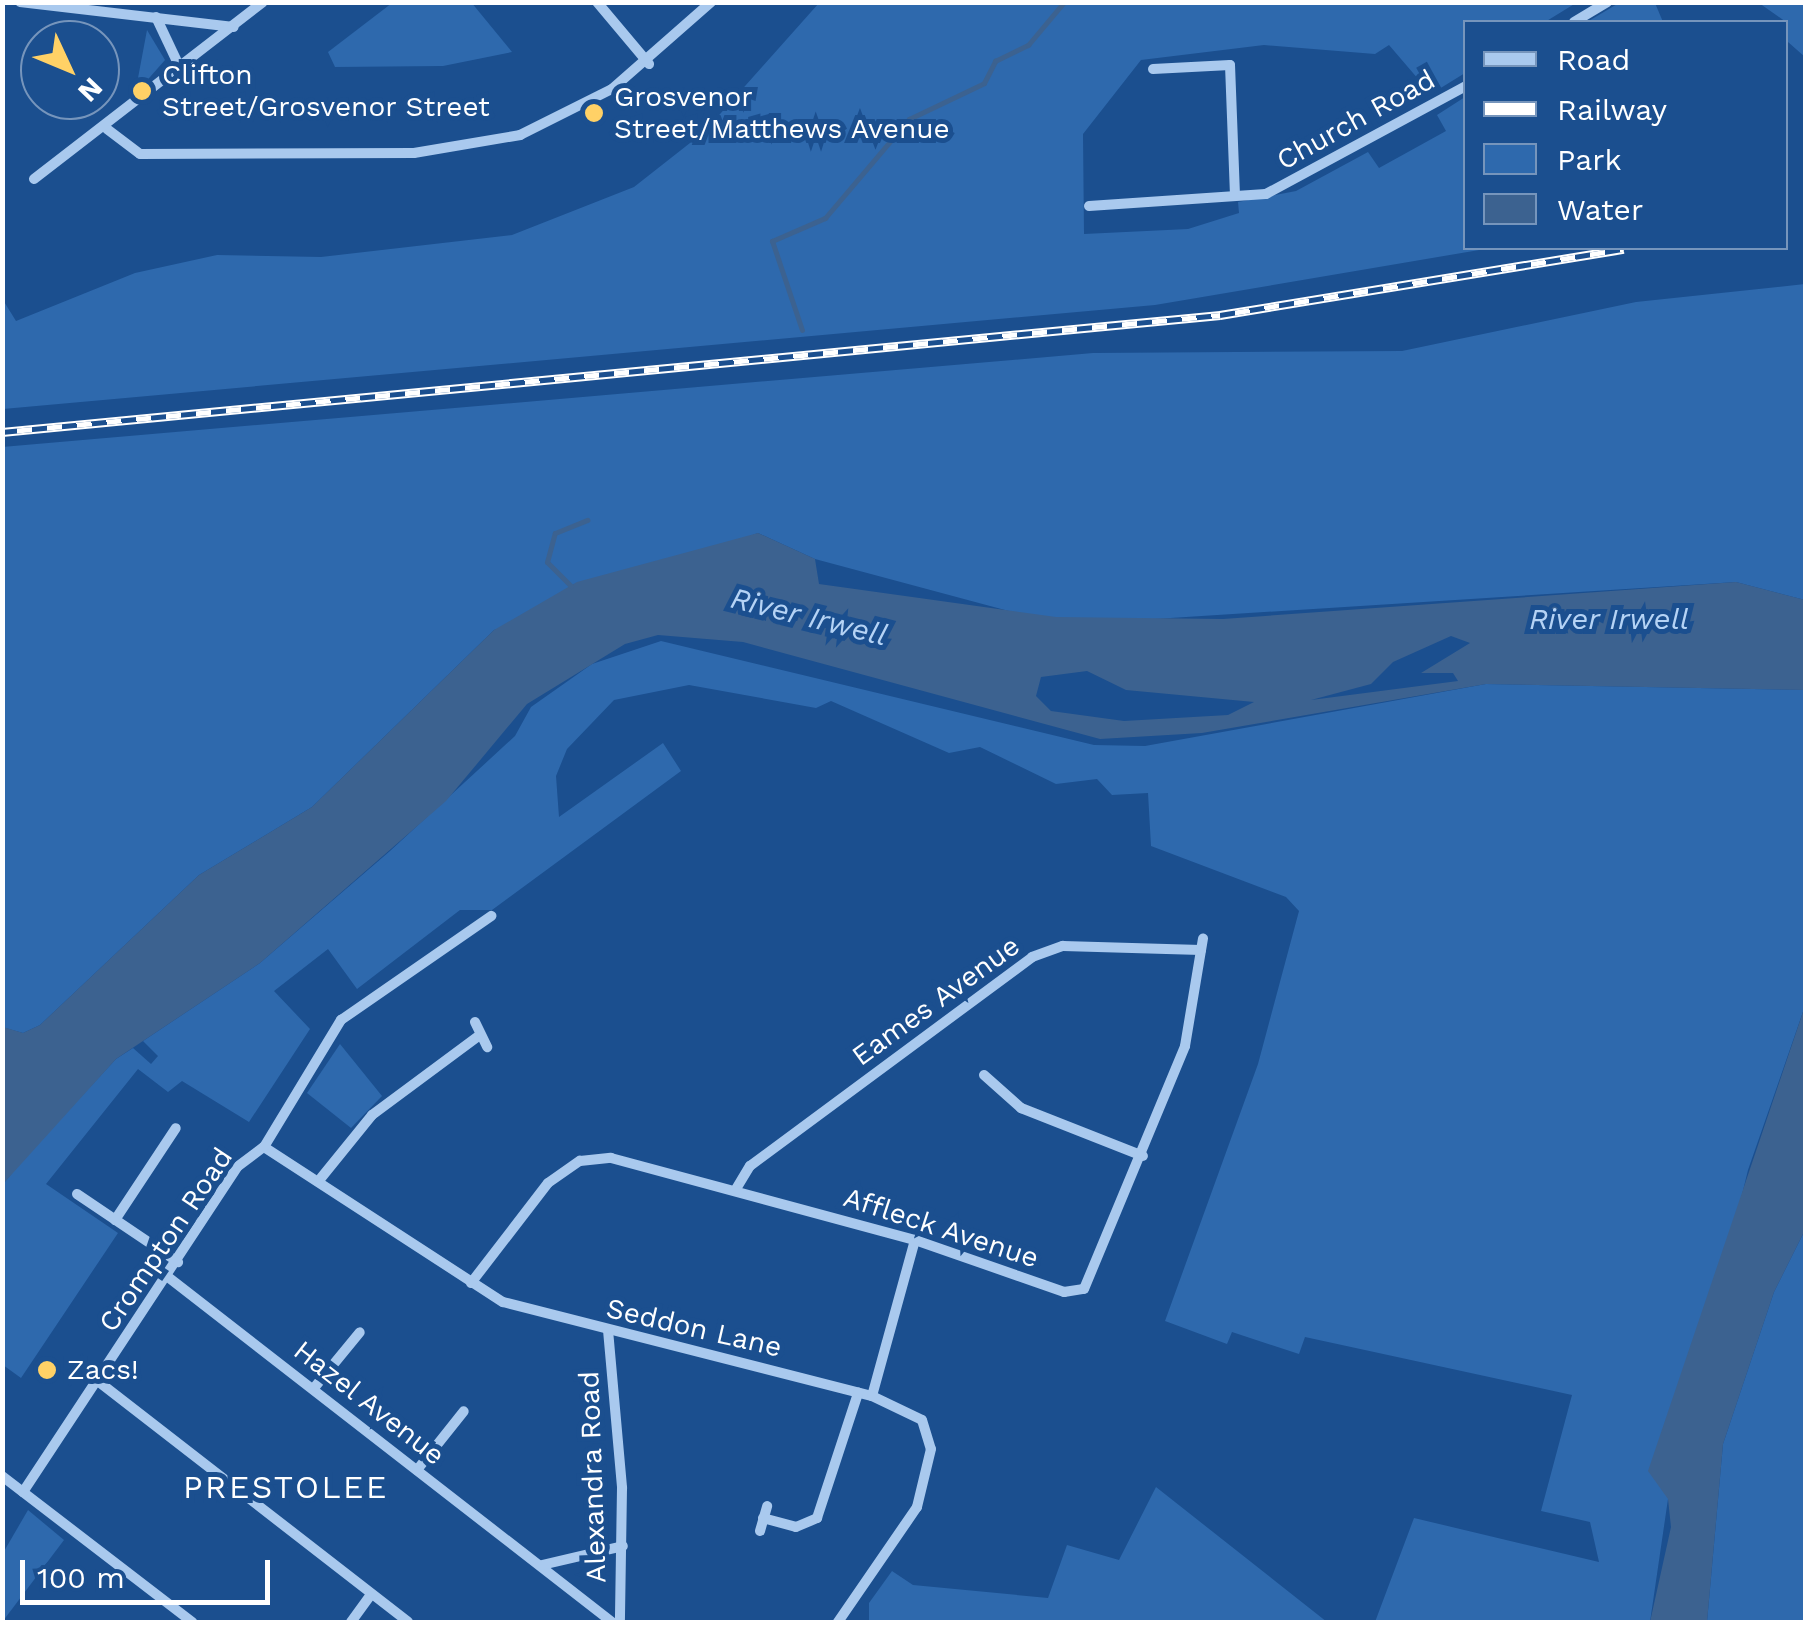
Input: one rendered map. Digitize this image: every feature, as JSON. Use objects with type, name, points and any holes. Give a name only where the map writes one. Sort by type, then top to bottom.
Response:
[{"type":"street","points":[[20,2],[132,7],[156,17],[234,27]]},
{"type":"street","points":[[34,180],[107,128],[263,2]]},
{"type":"street","points":[[596,2],[648,64]]},
{"type":"street","points":[[107,128],[140,154],[414,153],[520,134],[648,64],[711,2]]},
{"type":"street","points":[[1577,20],[1608,2]]},
{"type":"street","points":[[156,17],[181,70]]},
{"type":"street","points":[[1153,68],[1230,65],[1236,195]]},
{"type":"street","name":"Church Road","points":[[1089,206],[1236,195],[1291,183],[1463,88]]},
{"type":"street","name":"Crompton Road","points":[[23,1492],[237,1167],[264,1148],[341,1020],[492,916]]},
{"type":"street","name":"Affleck Avenue","points":[[471,1283],[548,1183],[580,1160],[610,1158],[915,1240],[1064,1292],[1084,1290],[1143,1156],[1193,1018],[1202,944]]},
{"type":"street","name":"Eames Avenue","points":[[736,1190],[750,1166],[1032,958],[1063,946],[1202,944]]},
{"type":"street","points":[[475,1022],[477,1037],[487,1048]]},
{"type":"street","points":[[321,1178],[372,1115],[477,1037]]},
{"type":"street","points":[[984,1075],[1021,1108],[1143,1156]]},
{"type":"street","points":[[997,1088],[1008,1076]]},
{"type":"street","points":[[116,1220],[176,1128]]},
{"type":"street","name":"Seddon Lane","points":[[264,1148],[321,1178],[471,1283],[526,1310],[872,1396],[922,1420],[931,1449],[901,1538],[838,1622]]},
{"type":"street","points":[[76,1194],[178,1262]]},
{"type":"street","points":[[872,1396],[915,1240]]},
{"type":"street","name":"Hazel Avenue","points":[[168,1277],[612,1622]]},
{"type":"street","name":"Alexandra Road","points":[[608,1330],[622,1546],[620,1622]]},
{"type":"street","points":[[314,1388],[360,1332]]},
{"type":"street","points":[[99,1382],[408,1622]]},
{"type":"street","points":[[760,1531],[765,1512],[796,1527],[818,1518],[858,1393]]},
{"type":"street","points":[[417,1470],[464,1411]]},
{"type":"street","points":[[2,1476],[192,1622]]},
{"type":"street","points":[[542,1565],[622,1546]]},
{"type":"street","points":[[351,1622],[372,1594]]},
{"type":"green space","points":[[471,2],[512,52],[443,66],[335,67],[328,52],[392,3]]},
{"type":"green space","points":[[819,3],[1576,3],[1548,20],[1463,20],[1463,74],[1431,94],[1389,45],[1375,54],[1264,45],[1141,60],[1083,134],[1084,234],[1188,229],[1239,213],[1238,202],[1296,191],[1368,152],[1379,168],[1446,131],[1437,115],[1463,98],[1463,250],[1479,250],[1155,305],[3,409],[3,300],[16,321],[135,273],[217,255],[321,257],[512,235],[634,187],[704,132]]},
{"type":"green space","points":[[1619,3],[1655,3],[1662,20],[1590,20]]},
{"type":"green space","points":[[1759,3],[1805,3],[1805,57],[1788,42],[1788,20]]},
{"type":"green space","points":[[147,30],[165,60],[135,94]]},
{"type":"green space","points":[[1805,284],[1805,600],[1736,582],[1061,625],[815,559],[758,533],[494,630],[312,807],[199,875],[40,1025],[23,1033],[2,1027],[2,447],[1093,353],[1402,351],[1636,302]]},
{"type":"green space","points":[[661,641],[1094,745],[1145,746],[1486,684],[1805,690],[1805,1006],[1748,1170],[1668,1499],[1650,1622],[1375,1622],[1414,1518],[1599,1562],[1590,1522],[1541,1511],[1572,1395],[1305,1337],[1299,1354],[1232,1332],[1227,1344],[1165,1321],[1258,1064],[1299,911],[1286,897],[1151,846],[1148,793],[1112,795],[1097,779],[1056,784],[980,747],[949,753],[831,701],[816,708],[689,685],[614,700],[567,749],[556,776],[559,817],[663,743],[681,771],[492,910],[460,910],[357,989],[328,949],[274,991],[310,1029],[249,1122],[182,1081],[168,1092],[138,1069],[46,1184],[118,1233],[21,1378],[3,1365],[3,1184],[28,1154],[116,1059],[133,1048],[151,1064],[158,1056],[143,1041],[260,963],[515,736],[531,707],[592,664]]},
{"type":"green space","points":[[340,1044],[382,1096],[351,1128],[307,1093]]},
{"type":"green space","points":[[1805,1230],[1805,1622],[1707,1622],[1723,1444],[1774,1292]]},
{"type":"green space","points":[[1156,1487],[1327,1622],[869,1620],[869,1603],[892,1571],[913,1585],[1048,1598],[1067,1545],[1119,1560]]},
{"type":"green space","points":[[28,1510],[64,1540],[3,1621],[3,1553]]},
{"type":"water","name":"River Irwell","points":[[758,533],[815,559],[819,584],[1056,617],[1223,619],[1736,582],[1805,600],[1805,690],[1486,684],[1202,733],[1100,739],[743,642],[658,635],[625,644],[527,704],[446,801],[260,963],[116,1059],[3,1184],[3,1027],[23,1033],[40,1025],[199,875],[312,807],[494,630],[577,582]],"holes":[[[1451,636],[1470,643],[1421,673],[1453,673],[1458,681],[1311,700],[1371,684],[1393,662]],[[1087,671],[1126,690],[1254,702],[1228,715],[1124,721],[1051,711],[1036,696],[1041,677]]]},
{"type":"water","points":[[1805,1006],[1805,1230],[1774,1292],[1723,1444],[1707,1622],[1650,1622],[1671,1527],[1668,1499],[1648,1471]]},
{"type":"waterway","points":[[802,330],[772,241],[825,218],[909,119],[984,83],[995,61],[1028,45],[1064,2]]},
{"type":"waterway","points":[[571,586],[547,562],[555,533],[588,520]]},
{"type":"railway","points":[[2,432],[1220,315],[1618,250]]},
{"type":"place","name":"Clifton Street/Grosvenor Street","points":[[142,91]]},
{"type":"place","name":"Grosvenor Street/Matthews Avenue","points":[[594,113]]},
{"type":"place","name":"Zacs!","points":[[47,1370]]},
{"type":"district","name":"PRESTOLEE","points":[[286,1487]]}]
